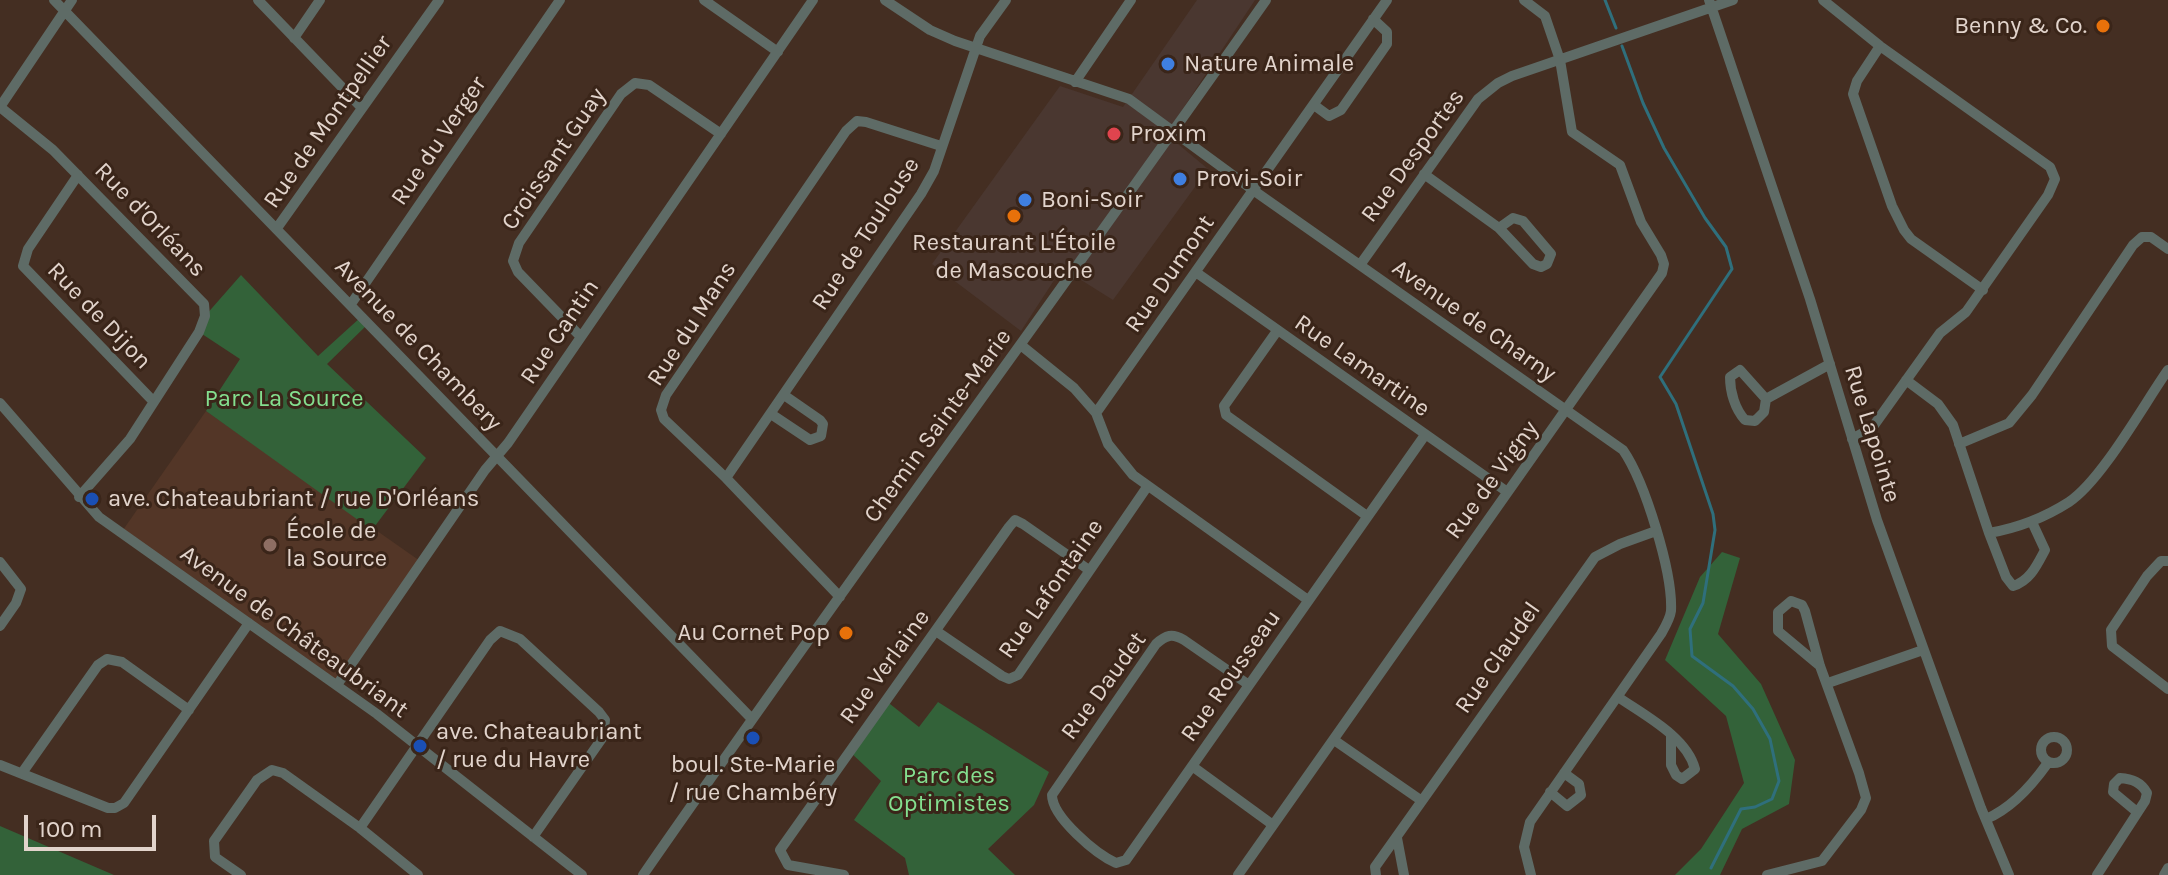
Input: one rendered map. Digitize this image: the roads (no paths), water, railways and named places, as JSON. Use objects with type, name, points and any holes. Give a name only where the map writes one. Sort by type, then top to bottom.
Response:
[{"type":"street","name":"Avenue de Chambery","points":[[54,0],[751,718]]},
{"type":"street","points":[[0,107],[72,0]]},
{"type":"street","points":[[258,0],[361,107]]},
{"type":"street","points":[[294,38],[320,0]]},
{"type":"street","name":"Rue de Montpellier","points":[[277,228],[439,0]]},
{"type":"street","name":"Rue du Verger","points":[[351,304],[560,0]]},
{"type":"street","points":[[704,0],[778,52]]},
{"type":"street","name":"Rue Cantin","points":[[337,685],[813,0]]},
{"type":"street","name":"Avenue de Charny","points":[[885,0],[930,30],[1129,99],[1623,450],[1645,494],[1656,531],[1671,614],[1661,634],[1530,822],[1524,847],[1531,875]]},
{"type":"street","name":"Rue de Toulouse","points":[[726,478],[921,194],[934,171],[975,47],[1006,0]]},
{"type":"street","points":[[1075,82],[1131,0]]},
{"type":"street","name":"Chemin Sainte-Marie","points":[[643,875],[751,718],[1022,346],[1266,0]]},
{"type":"street","name":"Rue Dumont","points":[[1096,413],[1387,0]]},
{"type":"street","points":[[1524,0],[1545,16],[1560,60]]},
{"type":"street","name":"Rue Desportes","points":[[1360,265],[1486,91],[1512,76],[1710,4],[1733,0]]},
{"type":"street","points":[[1823,0],[1880,46],[2050,167],[2055,179],[2048,195],[1966,312],[1940,333],[1872,428],[1852,439]]},
{"type":"street","name":"Rue Lapointe","points":[[1710,4],[1763,156],[1877,520],[2009,875]]},
{"type":"street","points":[[1314,105],[1329,116],[1341,110],[1387,44],[1387,32],[1373,19]]},
{"type":"street","points":[[1880,46],[1857,81],[1853,94],[1892,206],[1911,239],[1983,290]]},
{"type":"street","name":"Rue de Vigny","points":[[1238,875],[1662,273],[1664,264],[1641,222],[1620,165],[1572,132],[1560,60]]},
{"type":"street","name":"Croissant Guay","points":[[581,337],[518,272],[513,261],[519,243],[621,94],[635,83],[649,85],[721,134]]},
{"type":"street","name":"Rue d'Orléans","points":[[0,107],[23,123],[78,175],[204,304],[205,316],[199,332],[154,402],[114,459],[79,497]]},
{"type":"street","name":"Rue du Mans","points":[[840,597],[726,478],[664,419],[661,410],[666,395],[846,131],[857,121],[866,122],[941,146]]},
{"type":"street","points":[[1424,174],[1499,228],[1533,264],[1541,267],[1547,264],[1551,254],[1523,221],[1513,218],[1499,228]]},
{"type":"street","name":"Rue de Dijon","points":[[78,175],[28,249],[23,266],[154,402]]},
{"type":"street","points":[[1959,444],[2009,423],[2032,395],[2133,245],[2142,237],[2151,237],[2168,249]]},
{"type":"street","name":"Rue Lamartine","points":[[1197,273],[1506,491]]},
{"type":"street","points":[[1277,331],[1224,406],[1226,415],[1367,516]]},
{"type":"street","points":[[1022,346],[1074,388],[1096,413],[1108,444],[1133,475],[1308,600]]},
{"type":"street","points":[[1766,399],[1830,364]]},
{"type":"street","points":[[1740,370],[1766,399],[1764,412],[1755,421],[1745,420],[1738,413],[1730,377],[1740,370]]},
{"type":"street","points":[[1989,533],[2032,522],[2071,501],[2101,468],[2168,370]]},
{"type":"street","points":[[1906,380],[1938,404],[1953,425],[1989,533],[2006,577],[2013,586],[2022,583],[2032,573],[2045,550],[2032,522]]},
{"type":"street","points":[[771,414],[810,440],[821,436],[823,424],[820,420],[784,395]]},
{"type":"street","name":"Avenue de Châteaubriant","points":[[0,403],[79,497],[117,531],[337,685],[582,875]]},
{"type":"street","name":"Rue Rousseau","points":[[1052,805],[1104,858],[1116,863],[1126,860],[1425,435]]},
{"type":"street","name":"Rue Lafontaine","points":[[936,631],[1009,679],[1018,675],[1147,487]]},
{"type":"street","name":"Rue Verlaine","points":[[844,875],[788,865],[780,850],[1015,520],[1089,570]]},
{"type":"street","name":"Rue Claudel","points":[[1376,875],[1375,867],[1595,557],[1656,531]]},
{"type":"street","points":[[2168,561],[2161,561],[2147,576],[2111,630],[2112,646],[2168,689]]},
{"type":"street","points":[[0,562],[21,589],[16,603],[0,626]]},
{"type":"street","points":[[1767,875],[1781,874],[1822,861],[1866,798],[1820,666],[1805,611],[1802,605],[1791,601],[1778,612],[1778,631],[1820,666]]},
{"type":"street","points":[[0,765],[108,808],[124,803],[249,623]]},
{"type":"street","points":[[360,828],[490,640],[500,631],[520,639],[605,720],[603,737],[533,837]]},
{"type":"street","name":"Rue Daudet","points":[[1052,805],[1052,795],[1164,636],[1175,635],[1184,640],[1249,685]]},
{"type":"street","points":[[1828,683],[1923,650]]},
{"type":"street","points":[[22,773],[98,665],[107,659],[122,662],[189,710]]},
{"type":"street","points":[[1618,697],[1671,736]]},
{"type":"street","points":[[1334,740],[1422,801]]},
{"type":"street","points":[[1986,819],[1998,813],[2037,778],[2047,764]]},
{"type":"street","points":[[1192,766],[1273,825]]},
{"type":"street","points":[[241,875],[215,857],[214,841],[257,780],[272,770],[283,773],[360,828],[418,875]]},
{"type":"street","points":[[1550,792],[1567,806],[1581,795],[1579,784],[1564,773]]},
{"type":"street","points":[[2097,875],[2137,812]]},
{"type":"street","points":[[1397,838],[1404,875]]},
{"type":"street","points":[[2164,875],[2168,868]]},
{"type":"waterway","points":[[1605,0],[1616,28]]},
{"type":"waterway","points":[[1622,46],[1664,148],[1705,218],[1726,247],[1732,269],[1660,377],[1676,404],[1713,514],[1715,530],[1703,603],[1690,629],[1692,656],[1733,686],[1753,709],[1770,739],[1779,781],[1772,799],[1741,809],[1711,868]]},
{"type":"place","name":"Benny & Co.","points":[[2103,26]]},
{"type":"place","name":"Nature Animale","points":[[1168,64]]},
{"type":"place","name":"Proxim","points":[[1114,134]]},
{"type":"place","name":"Provi-Soir","points":[[1180,179]]},
{"type":"place","name":"Boni-Soir","points":[[1025,200]]},
{"type":"place","name":"Restaurant L'Étoile de Mascouche","points":[[1014,216]]},
{"type":"place","name":"ave. Chateaubriant / rue D'Orléans","points":[[92,499]]},
{"type":"place","name":"École de la Source","points":[[270,545]]},
{"type":"place","name":"Au Cornet Pop","points":[[846,633]]},
{"type":"place","name":"boul. Ste-Marie / rue Chambéry","points":[[753,738]]},
{"type":"place","name":"ave. Chateaubriant / rue du Havre","points":[[420,746]]},
{"type":"park label","name":"Parc La Source","points":[[284,399]]},
{"type":"park label","name":"Parc des Optimistes","points":[[949,790]]}]
